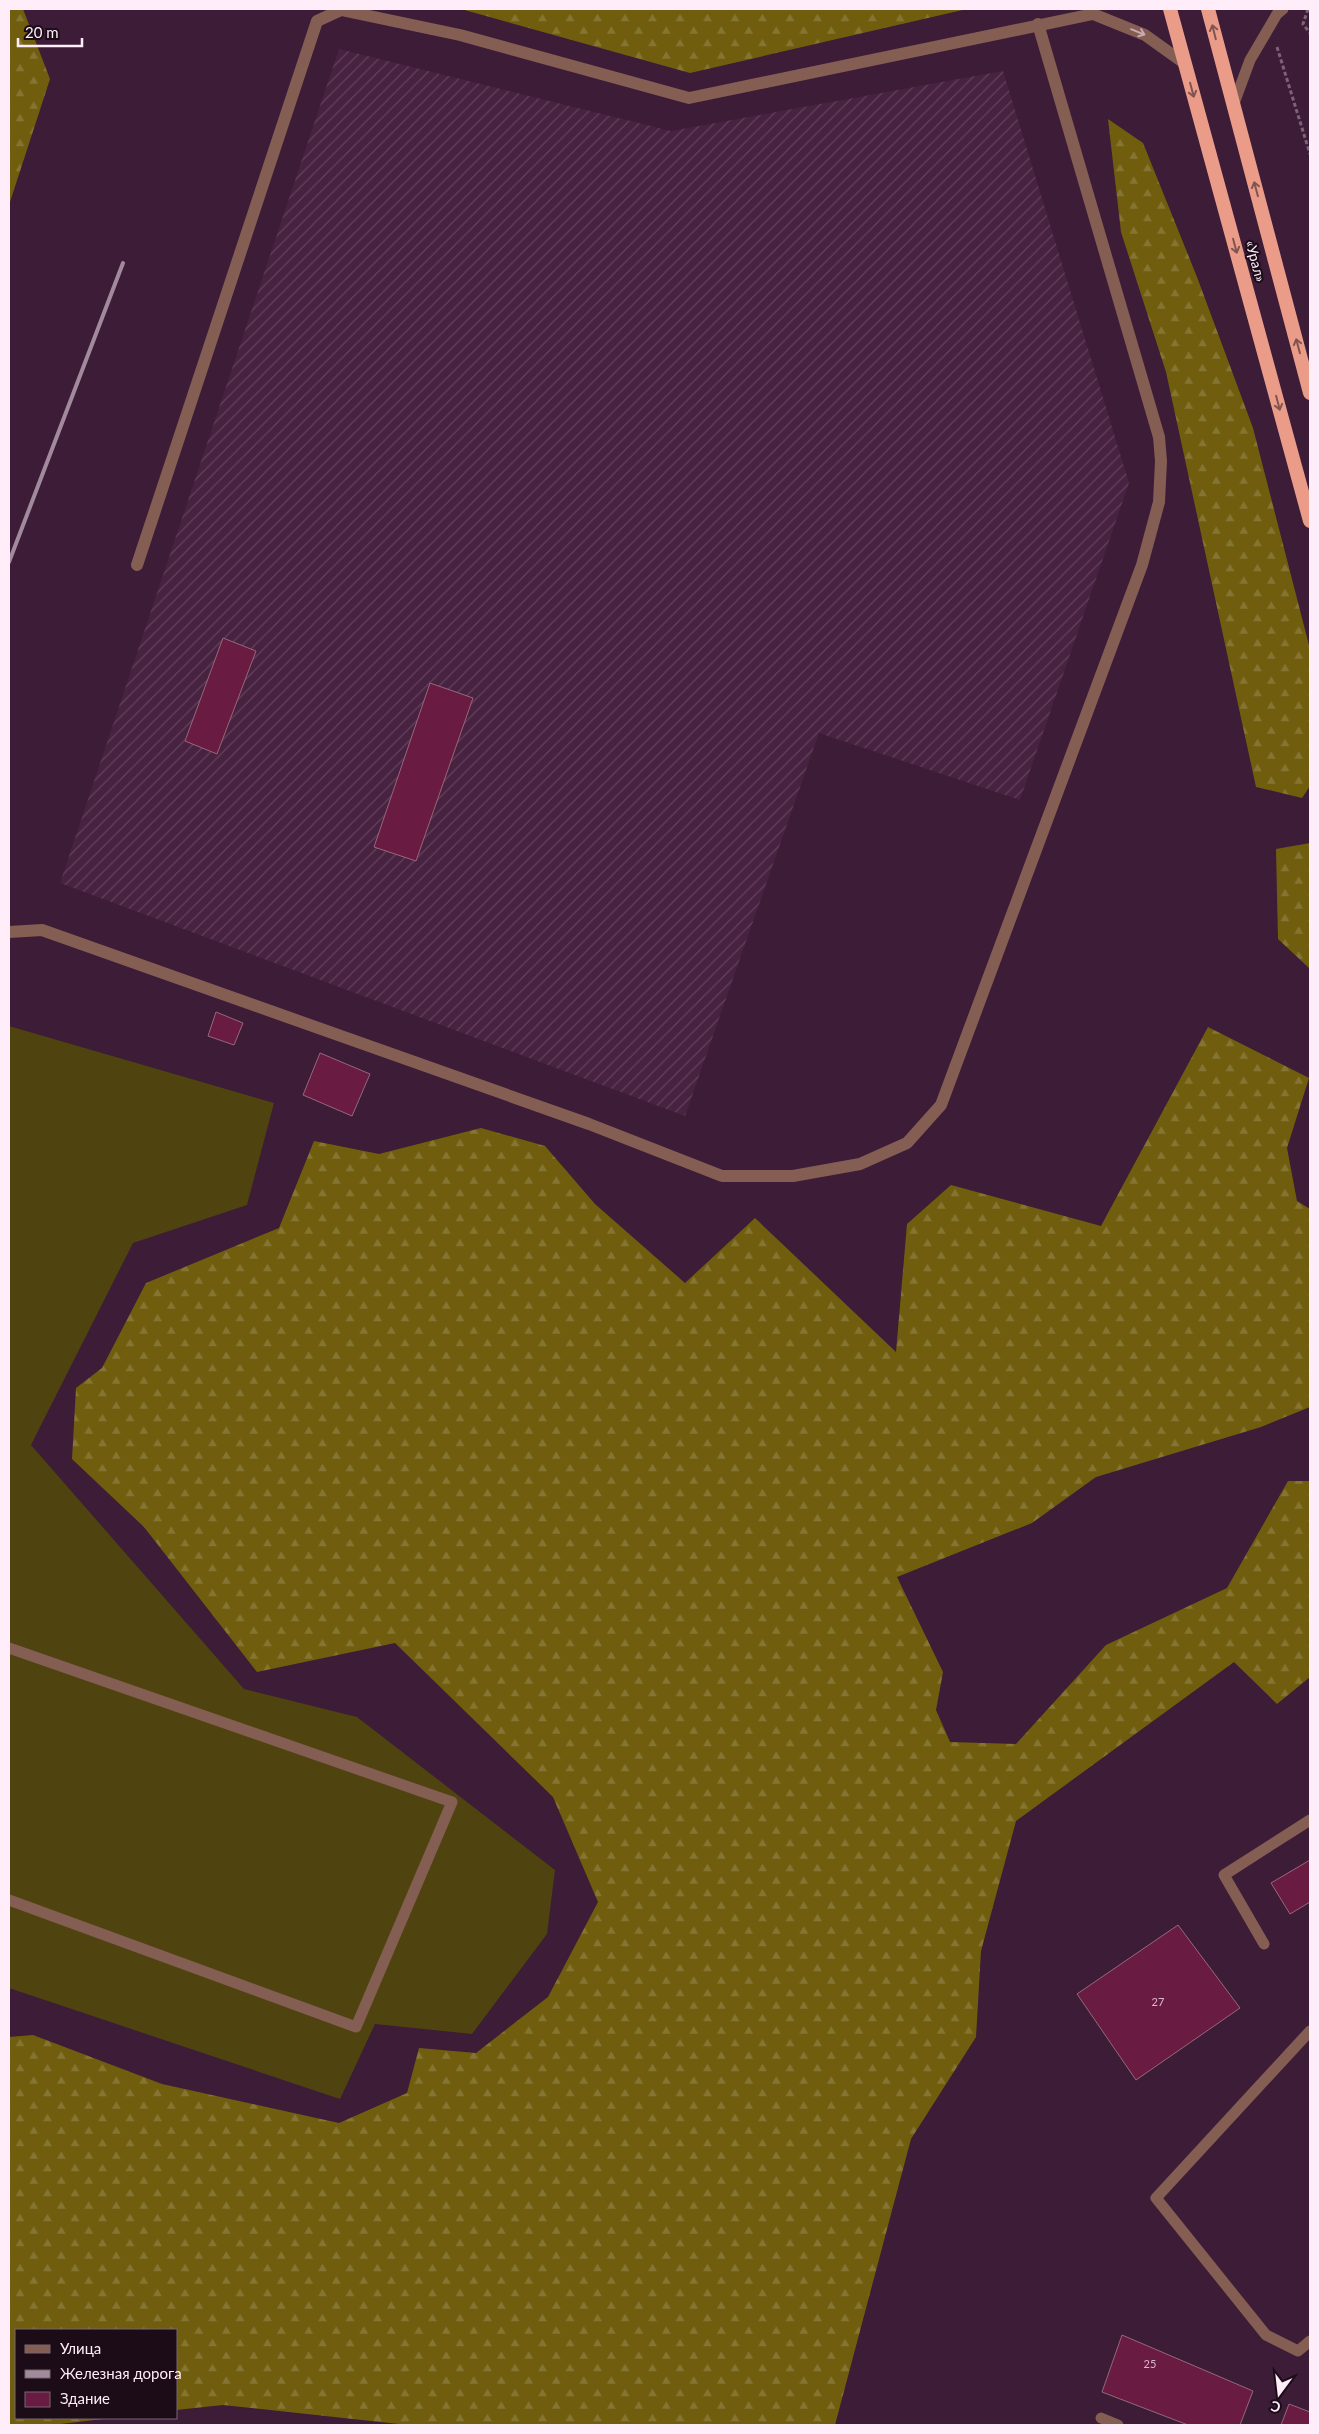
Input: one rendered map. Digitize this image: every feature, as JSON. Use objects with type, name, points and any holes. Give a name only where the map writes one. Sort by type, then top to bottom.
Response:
[{"type":"highway","name":"«Урал»","points":[[1170,9],[1310,521]]},
{"type":"highway","name":"«Урал»","points":[[1208,9],[1310,393]]},
{"type":"street","points":[[137,565],[317,22],[341,10],[460,35],[688,98],[1095,11],[1145,34],[1184,63]]},
{"type":"street","points":[[9,932],[42,930],[580,1121],[722,1176],[793,1176],[860,1164],[907,1143],[941,1105],[1142,565],[1159,502],[1160,437],[1038,24]]},
{"type":"lane","points":[[1233,106],[1250,60],[1277,14],[1283,9]]},
{"type":"lane","points":[[9,1648],[452,1802],[356,2027],[9,1900]]},
{"type":"lane","points":[[1264,1944],[1224,1875],[1310,1820]]},
{"type":"lane","points":[[1310,2031],[1156,2198],[1266,2335],[1298,2351],[1310,2340]]},
{"type":"lane","points":[[1101,2418],[1118,2425]]},
{"type":"path","points":[[1308,9],[1303,24],[1310,33]]},
{"type":"path","points":[[1270,25],[1310,154]]},
{"type":"shaded area","points":[[339,49],[671,131],[1003,71],[1129,483],[1020,800],[819,733],[685,1116],[60,883]]},
{"type":"shaded area","points":[[9,1026],[274,1103],[247,1205],[133,1243],[31,1445],[244,1689],[357,1717],[555,1870],[547,1934],[472,2034],[375,2024],[340,2099],[9,1988]]},
{"type":"green space","points":[[9,9],[23,9],[50,79],[9,205]]},
{"type":"green space","points":[[461,9],[967,9],[690,73]]},
{"type":"green space","points":[[1108,119],[1143,143],[1197,277],[1253,428],[1310,649],[1310,786],[1302,798],[1256,787],[1166,372],[1121,232]]},
{"type":"green space","points":[[1310,843],[1310,969],[1278,939],[1276,849]]},
{"type":"green space","points":[[1208,1027],[1309,1078],[1287,1148],[1297,1201],[1310,1209],[1310,1407],[1261,1427],[1096,1477],[1032,1523],[897,1577],[943,1672],[936,1710],[950,1742],[1016,1744],[1106,1645],[1227,1588],[1288,1481],[1310,1481],[1310,1677],[1277,1704],[1234,1662],[1016,1821],[981,1951],[976,2037],[911,2139],[835,2425],[408,2425],[223,2405],[178,2410],[178,2329],[15,2329],[15,2419],[103,2419],[52,2425],[9,2425],[9,2037],[33,2035],[162,2084],[339,2123],[407,2093],[419,2048],[476,2053],[548,1997],[598,1902],[553,1797],[395,1643],[257,1672],[144,1527],[72,1459],[76,1388],[102,1368],[146,1283],[279,1228],[314,1141],[379,1154],[481,1128],[545,1146],[595,1204],[685,1283],[755,1218],[896,1352],[907,1224],[951,1185],[1101,1226]]},
{"type":"building","points":[[223,638],[256,651],[217,754],[185,741]]},
{"type":"building","points":[[430,683],[473,698],[416,861],[374,847]]},
{"type":"building","points":[[216,1012],[243,1023],[234,1045],[208,1036]]},
{"type":"building","points":[[320,1053],[370,1074],[352,1116],[303,1095]]},
{"type":"building","points":[[1310,1860],[1310,1902],[1290,1914],[1271,1883]]},
{"type":"building","points":[[1178,1925],[1240,2008],[1136,2080],[1077,1994]]},
{"type":"building","points":[[1122,2335],[1253,2391],[1240,2425],[1188,2425],[1102,2392]]},
{"type":"building","points":[[1289,2404],[1310,2412],[1310,2425],[1281,2425]]},
{"type":"railway","points":[[9,562],[123,263]]}]
